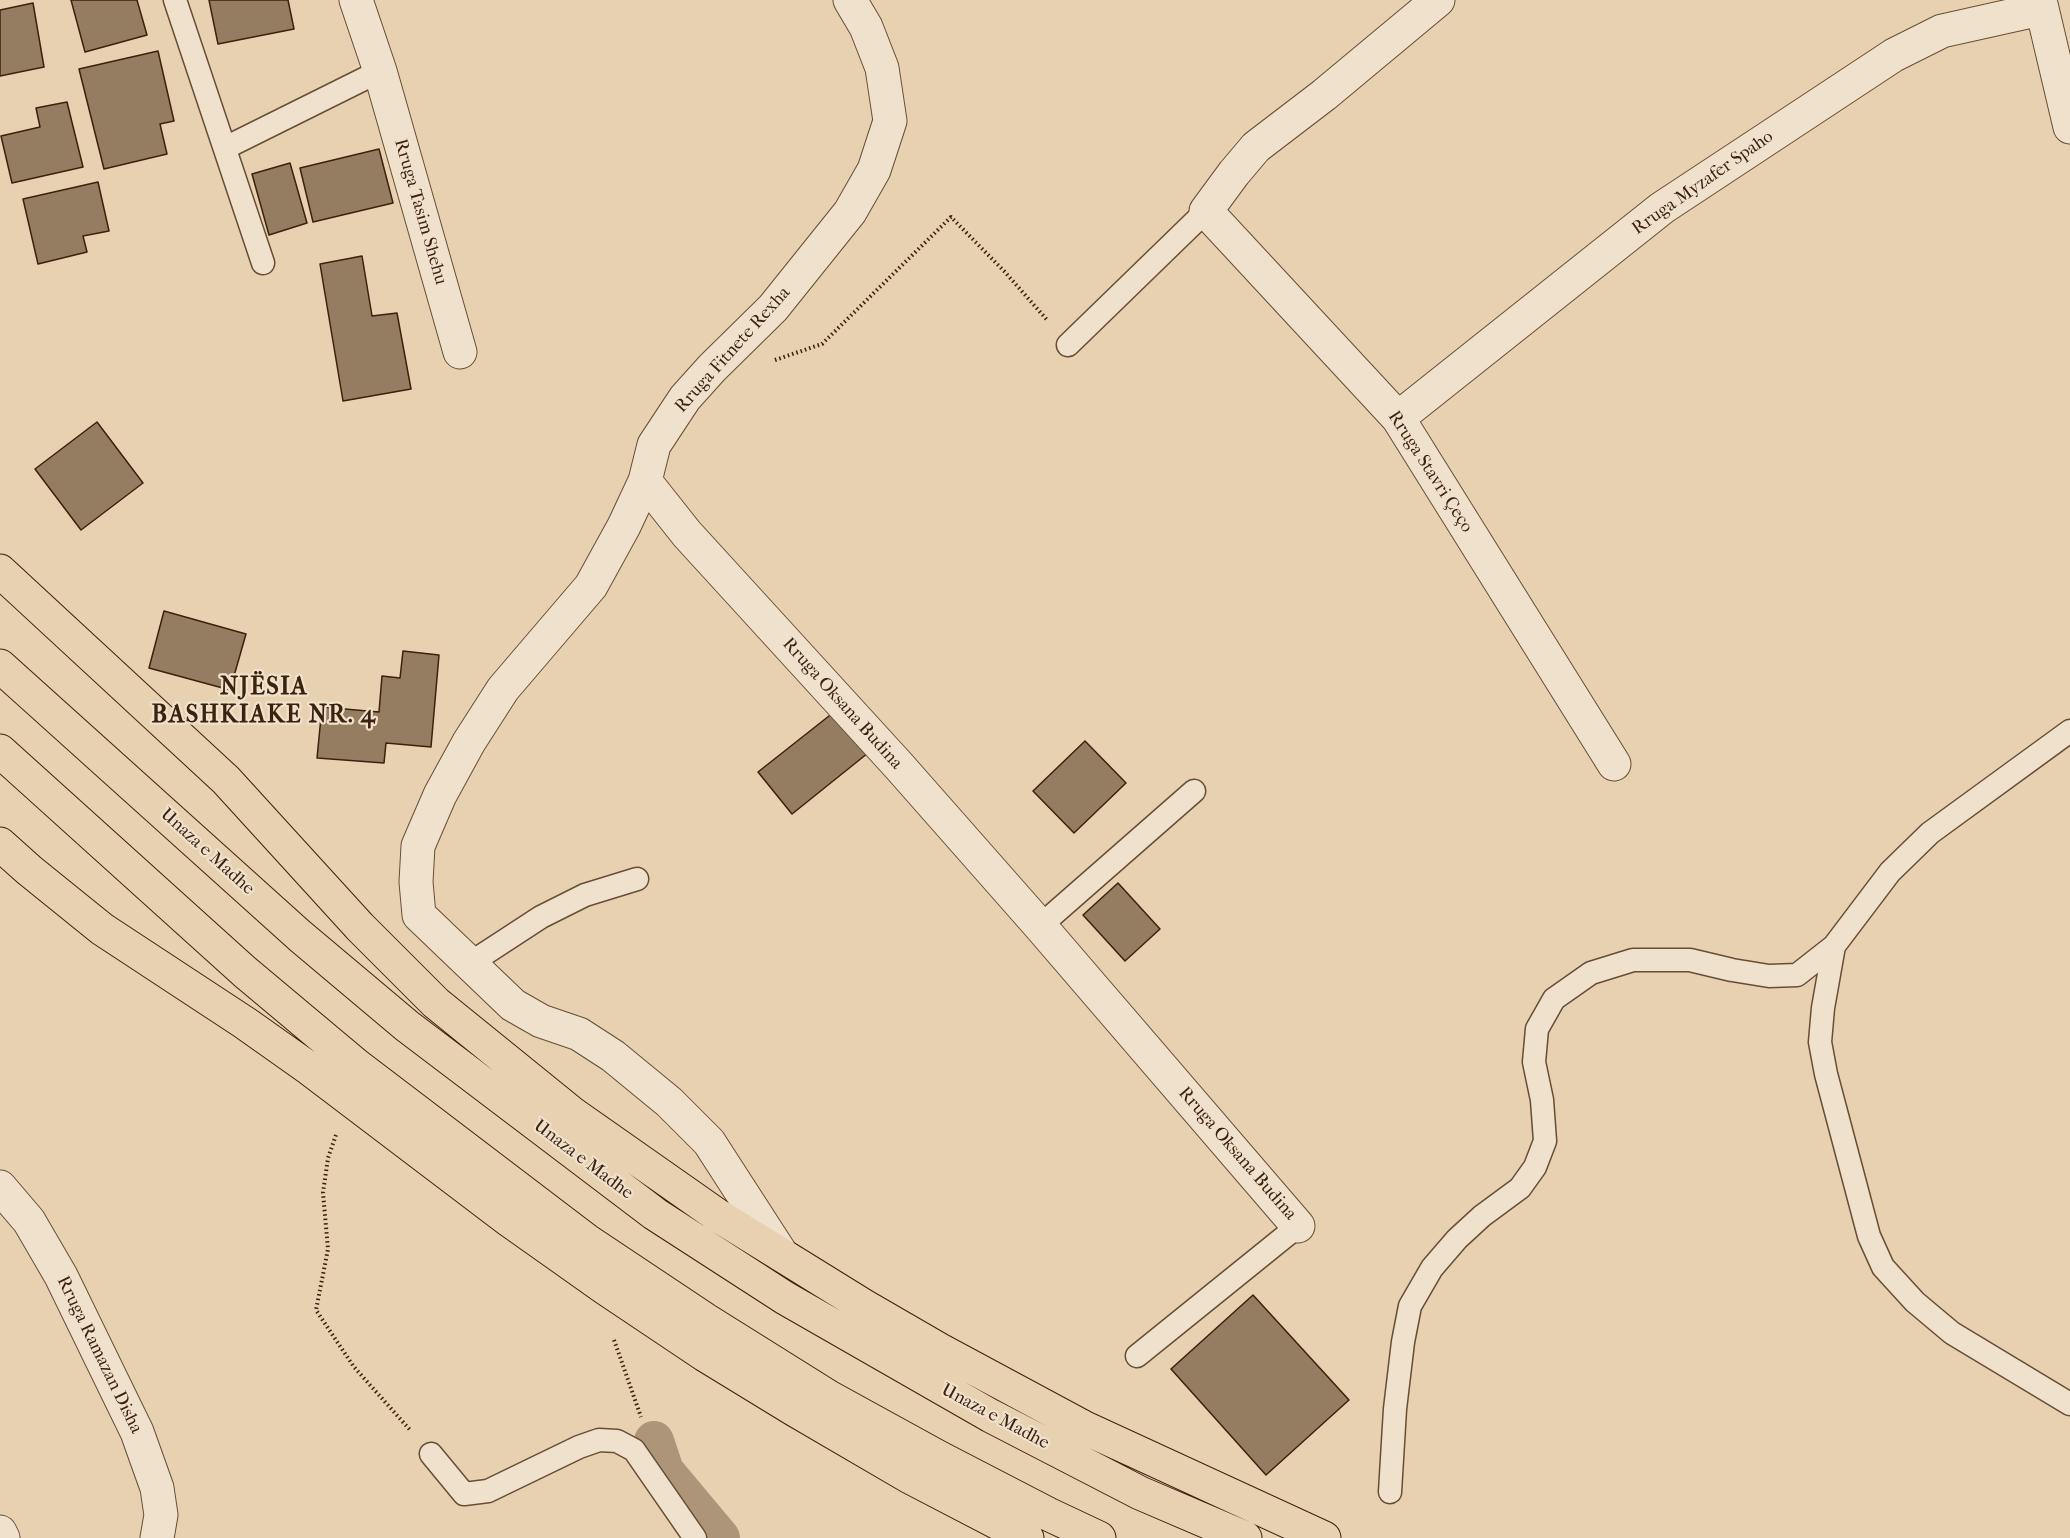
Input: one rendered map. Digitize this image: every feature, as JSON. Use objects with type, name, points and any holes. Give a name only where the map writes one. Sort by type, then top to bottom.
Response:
[{"type":"highway","points":[[0,571],[226,780],[360,927],[436,1003],[573,1114],[717,1215],[940,1350],[1076,1423],[1324,1538]]},
{"type":"highway","name":"Unaza e Madhe","points":[[0,666],[300,936],[407,1026],[655,1214],[784,1298],[990,1416],[1140,1493],[1245,1538]]},
{"type":"highway","points":[[0,751],[245,972],[348,1058],[586,1240],[706,1320],[829,1397],[1048,1514],[1099,1538]]},
{"type":"highway","points":[[0,844],[28,870],[102,929],[245,1023],[604,1288],[705,1355],[795,1410],[908,1476],[1027,1538]]},
{"type":"street","name":"Rruga Tasim Shehu","points":[[356,0],[380,71],[460,352]]},
{"type":"street","name":"Rruga Fitnete Rexha","points":[[782,1255],[709,1142],[669,1102],[613,1056],[579,1035],[542,1021],[513,1005],[419,915],[416,882],[418,846],[441,795],[469,742],[503,689],[591,586],[624,526],[645,481],[654,445],[685,398],[712,368],[774,308],[850,212],[874,171],[890,121],[882,68],[866,27],[850,0]]},
{"type":"street","points":[[1206,211],[1256,147],[1324,95],[1438,0]]},
{"type":"street","points":[[2041,5],[2070,127]]},
{"type":"street","name":"Rruga Myzafer Spaho","points":[[1398,418],[1662,208],[1894,55],[1942,31],[2041,5]]},
{"type":"street","name":"Rruga Stavri Çeço","points":[[1206,211],[1398,418],[1614,764]]},
{"type":"street","name":"Rruga Oksana Budina","points":[[645,481],[687,534],[899,766],[1040,926],[1298,1226]]},
{"type":"street","name":"Rruga Ramazan Disha","points":[[0,1187],[28,1221],[61,1276],[137,1432],[157,1488],[160,1515],[157,1538]]},
{"type":"street","points":[[0,1532],[3,1538]]},
{"type":"lane","points":[[175,0],[263,263]]},
{"type":"lane","points":[[225,148],[380,71]]},
{"type":"lane","points":[[1068,345],[1206,211]]},
{"type":"lane","points":[[1390,1492],[1395,1409],[1410,1306],[1432,1268],[1457,1239],[1482,1216],[1520,1188],[1535,1167],[1545,1141],[1542,1100],[1534,1062],[1537,1029],[1554,999],[1591,973],[1634,960],[1690,960],[1769,976],[1797,975],[1834,946],[1890,872],[1930,833],[2070,731]]},
{"type":"lane","points":[[1040,926],[1194,791]]},
{"type":"lane","points":[[469,964],[541,917],[585,895],[637,879]]},
{"type":"lane","points":[[1834,946],[1823,1008],[1820,1042],[1826,1074],[1869,1236],[1883,1267],[1915,1302],[1952,1333],[2070,1404]]},
{"type":"lane","name":"Rruga Oksana Budina","points":[[1137,1356],[1298,1226]]},
{"type":"lane","points":[[431,1454],[464,1494],[488,1491],[579,1447],[599,1440],[617,1441],[634,1450],[695,1538]]},
{"type":"path","points":[[770,361],[822,345],[951,217],[1004,271],[1068,345]]},
{"type":"path","points":[[338,1130],[328,1158],[323,1193],[328,1249],[316,1310],[354,1367],[431,1454]]},
{"type":"path","points":[[611,1330],[642,1416],[617,1441]]},
{"type":"building","points":[[71,0],[137,0],[147,35],[85,52]]},
{"type":"building","points":[[209,0],[288,0],[294,29],[218,44]]},
{"type":"building","points":[[33,3],[44,67],[0,76],[0,10]]},
{"type":"building","points":[[158,51],[174,121],[160,124],[167,154],[104,169],[79,69]]},
{"type":"building","points":[[67,102],[83,167],[12,183],[1,136],[40,127],[36,108]]},
{"type":"building","points":[[379,149],[393,203],[313,222],[300,168]]},
{"type":"building","points":[[290,163],[307,223],[269,235],[252,174]]},
{"type":"building","points":[[98,182],[109,231],[83,236],[87,252],[38,264],[23,199]]},
{"type":"building","points":[[362,256],[372,316],[397,313],[411,389],[343,401],[320,264]]},
{"type":"building","points":[[97,422],[143,483],[81,530],[35,469]]},
{"type":"building","points":[[164,611],[246,634],[230,690],[149,668]]},
{"type":"building","points":[[403,651],[439,655],[431,747],[386,743],[384,763],[317,758],[322,707],[379,712],[382,676],[400,678]]},
{"type":"building","points":[[834,712],[868,753],[792,814],[758,772]]},
{"type":"building","points":[[1085,741],[1126,783],[1074,833],[1033,791]]},
{"type":"building","points":[[1118,883],[1160,929],[1125,961],[1083,915]]},
{"type":"building","points":[[1253,1295],[1349,1400],[1266,1475],[1171,1369]]},
{"type":"waterway","points":[[654,1441],[664,1471],[720,1538]]},
{"type":"district","name":"NJËSIA BASHKIAKE NR. 4","points":[[264,702]]}]
